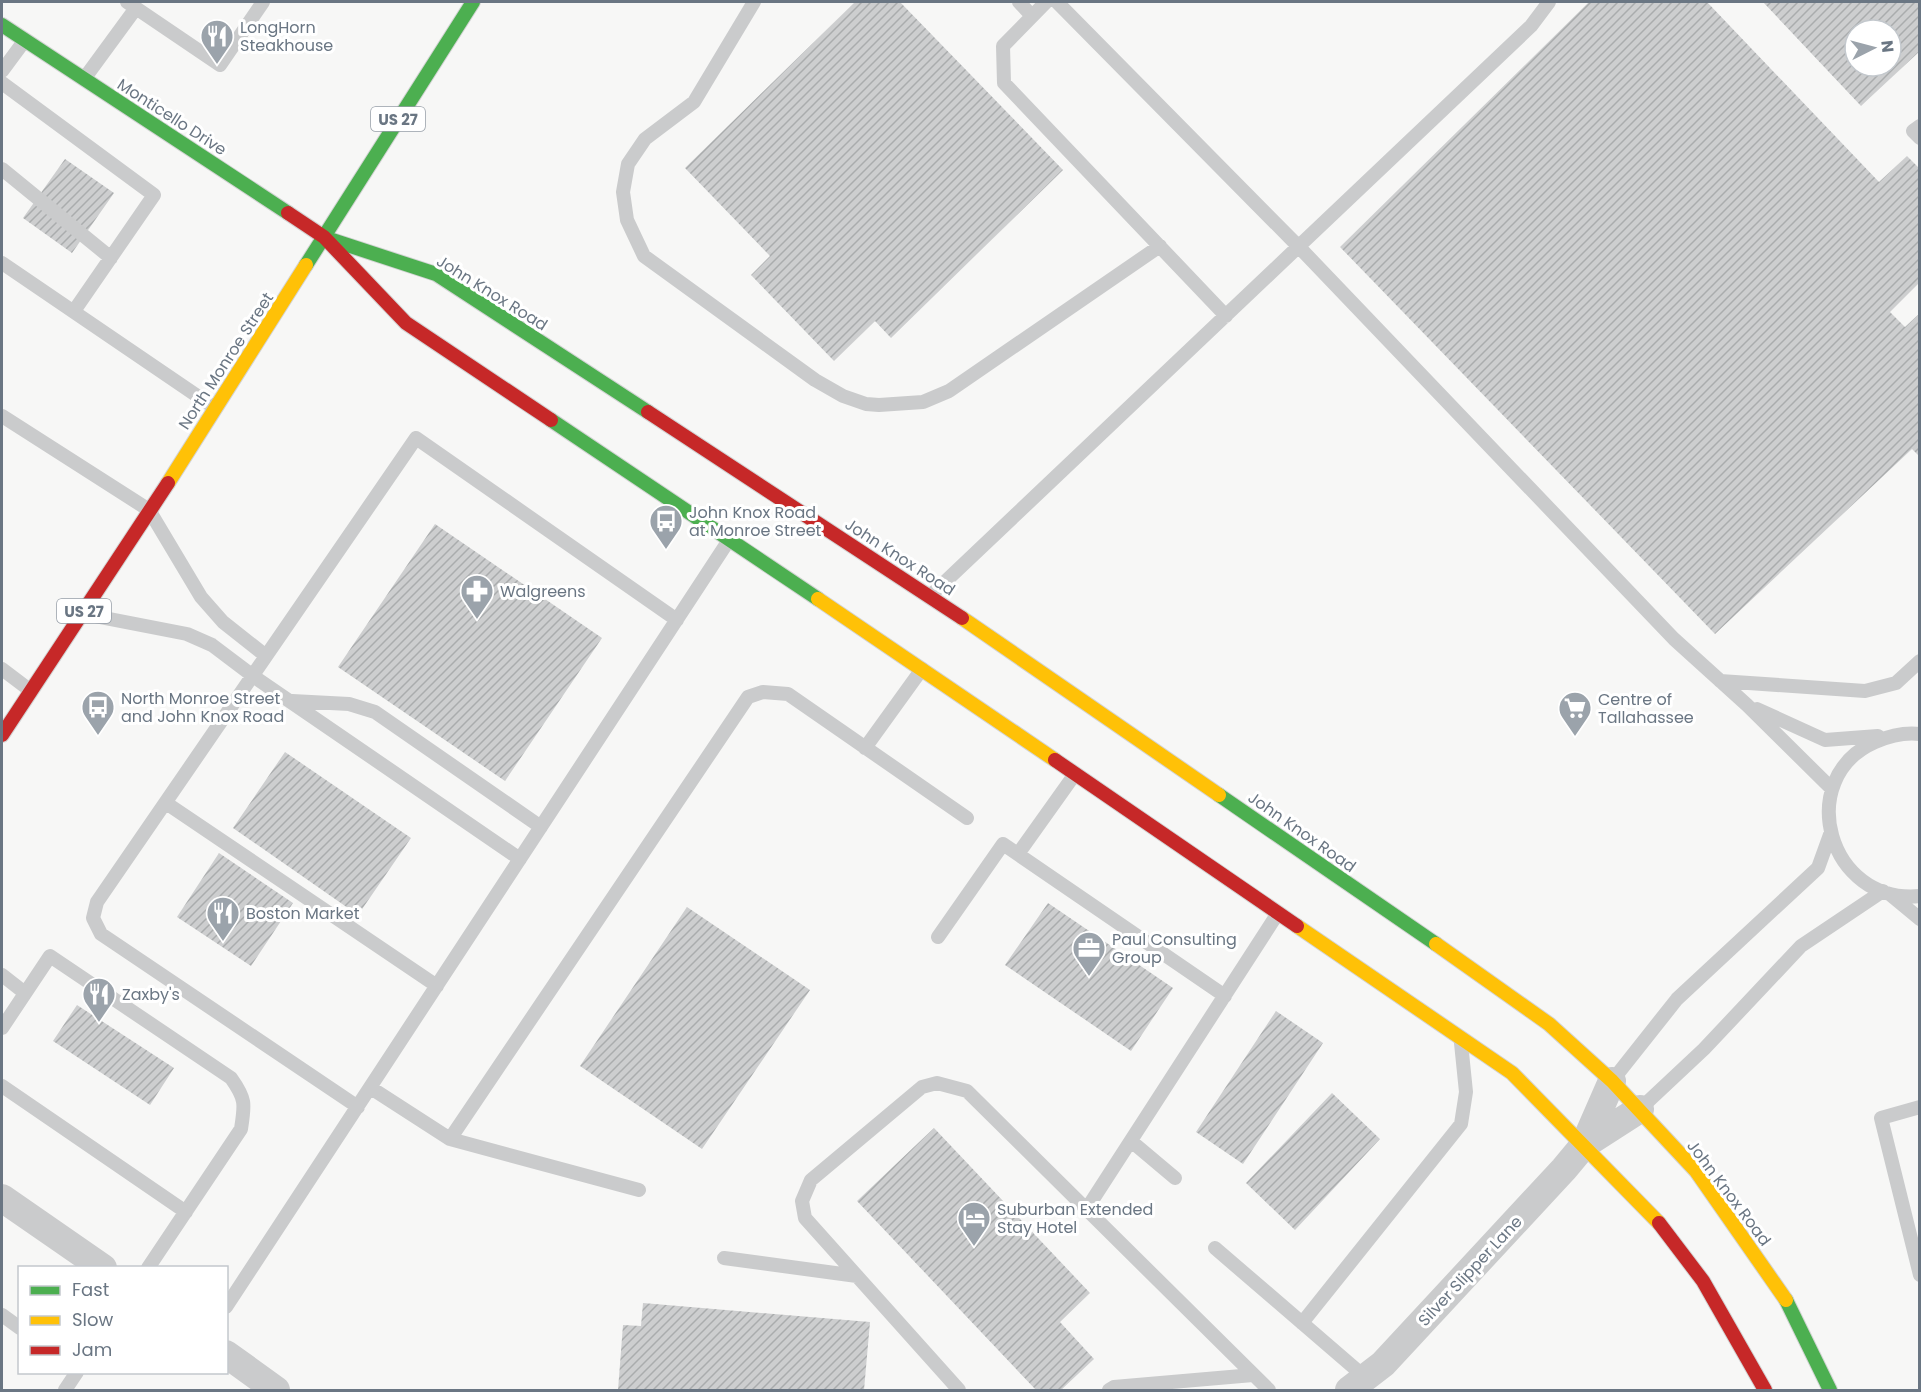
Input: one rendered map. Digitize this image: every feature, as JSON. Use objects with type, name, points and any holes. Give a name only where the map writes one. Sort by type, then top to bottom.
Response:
[{"type":"main road","name":"North Monroe Street","points":[[2,735],[215,408],[473,2]]},
{"type":"main road","name":"Monticello Drive","points":[[2,25],[324,237]]},
{"type":"main road","points":[[324,237],[406,323],[922,669],[1512,1073],[1653,1215],[1703,1281],[1766,1390]]},
{"type":"main road","name":"John Knox Road","points":[[324,237],[436,274],[930,596],[1490,981],[1549,1024],[1640,1109],[1695,1171],[1788,1302],[1830,1390]]},
{"type":"street","name":"Silver Slipper Lane","points":[[1357,1384],[1383,1364],[1584,1145],[1612,1081]]},
{"type":"street","name":"Silver Slipper Lane","points":[[1584,1145],[1640,1109]]},
{"type":"street","points":[[2,1198],[100,1266]]},
{"type":"street","points":[[228,1355],[276,1390]]},
{"type":"lane","points":[[84,79],[131,5],[220,65],[263,2]]},
{"type":"lane","points":[[754,2],[694,102],[645,139],[628,164],[623,192],[627,220],[644,256],[815,380],[843,396],[866,404],[923,402],[949,391],[1161,246]]},
{"type":"lane","points":[[1019,2],[1032,16]]},
{"type":"lane","points":[[1046,2],[1003,46],[1004,83],[1226,316]]},
{"type":"lane","points":[[1058,2],[1299,247],[1674,639],[1747,705],[1832,789]]},
{"type":"lane","points":[[930,596],[1531,26],[1549,2]]},
{"type":"lane","points":[[2,71],[25,40]]},
{"type":"lane","points":[[2,83],[154,195],[74,311]]},
{"type":"lane","points":[[1920,126],[1913,131],[1920,138]]},
{"type":"lane","points":[[2,169],[111,258]]},
{"type":"lane","points":[[2,263],[215,408]]},
{"type":"lane","points":[[2,416],[149,510],[201,597],[223,622],[267,656]]},
{"type":"lane","points":[[358,1107],[100,934],[93,918],[97,902],[416,438],[677,620]]},
{"type":"lane","points":[[228,1304],[729,540]]},
{"type":"lane","points":[[82,614],[187,634],[212,645],[253,676],[520,859]]},
{"type":"lane","points":[[1720,681],[1865,691],[1896,683],[1920,661]]},
{"type":"lane","points":[[2,669],[31,691]]},
{"type":"lane","points":[[865,748],[922,669]]},
{"type":"lane","points":[[450,1139],[748,697],[764,692],[788,694],[968,818]]},
{"type":"lane","points":[[290,701],[349,704],[375,712],[541,827]]},
{"type":"lane","points":[[1747,705],[1825,740],[1920,734]]},
{"type":"lane","points":[[1890,735],[1865,746],[1845,765],[1832,789],[1828,817],[1833,844],[1847,867],[1867,884],[1887,893],[1920,919]]},
{"type":"lane","points":[[1018,854],[1075,774]]},
{"type":"lane","points":[[166,802],[437,986]]},
{"type":"lane","points":[[1612,1081],[1677,999],[1818,868],[1831,832]]},
{"type":"lane","points":[[938,937],[1003,844],[1225,996]]},
{"type":"lane","points":[[1640,1109],[1704,1049],[1801,946],[1887,893],[1920,896]]},
{"type":"lane","points":[[1086,1210],[1278,913]]},
{"type":"lane","points":[[2,1028],[50,956],[231,1078],[239,1090],[245,1105],[241,1129],[149,1266]]},
{"type":"lane","points":[[2,975],[25,993]]},
{"type":"lane","points":[[1302,1323],[1461,1124],[1466,1092],[1460,1038]]},
{"type":"lane","points":[[959,1390],[805,1218],[802,1201],[812,1180],[922,1087],[937,1083],[966,1091],[1269,1390]]},
{"type":"lane","points":[[2,1086],[186,1212]]},
{"type":"lane","points":[[370,1088],[450,1139],[639,1190]]},
{"type":"lane","points":[[1920,1107],[1881,1118],[1920,1275]]},
{"type":"lane","points":[[1131,1141],[1175,1178]]},
{"type":"lane","points":[[1215,1248],[1302,1323],[1357,1384]]},
{"type":"lane","points":[[724,1258],[857,1276]]},
{"type":"lane","points":[[2,1316],[18,1327]]},
{"type":"lane","points":[[65,1390],[76,1374]]},
{"type":"lane","points":[[1109,1390],[1114,1387],[1253,1375]]},
{"type":"building","points":[[855,2],[900,2],[1063,170],[891,338],[875,321],[834,361],[751,275],[770,256],[685,168]]},
{"type":"building","points":[[1589,2],[1707,2],[1879,182],[1907,156],[1920,169],[1920,282],[1890,312],[1905,327],[1920,313],[1920,457],[1912,449],[1715,634],[1340,247]]},
{"type":"building","points":[[1763,2],[1920,2],[1920,51],[1903,67],[1903,18],[1843,18],[1843,78],[1891,78],[1861,106]]},
{"type":"building","points":[[65,159],[114,193],[72,253],[23,218]]},
{"type":"building","points":[[435,524],[602,638],[505,781],[338,667]]},
{"type":"building","points":[[285,752],[411,838],[358,915],[233,828]]},
{"type":"building","points":[[219,853],[293,903],[251,966],[177,917]]},
{"type":"building","name":"Paul Consulting Group","points":[[1048,903],[1173,988],[1131,1051],[1005,965]]},
{"type":"building","points":[[687,907],[810,990],[702,1149],[580,1066]]},
{"type":"building","points":[[77,1005],[174,1068],[150,1105],[53,1041]]},
{"type":"building","points":[[1276,1011],[1323,1043],[1243,1164],[1196,1132]]},
{"type":"building","points":[[1332,1093],[1380,1139],[1295,1230],[1246,1183]]},
{"type":"building","name":"Suburban Extended Stay Hotel","points":[[934,1128],[1090,1293],[1060,1322],[1094,1359],[1061,1390],[1036,1390],[857,1201]]},
{"type":"building","points":[[643,1303],[870,1322],[864,1390],[618,1390],[623,1325],[641,1326]]},
{"type":"traffic: fast","points":[[306,265],[473,2]]},
{"type":"traffic: fast","points":[[2,25],[288,213]]},
{"type":"traffic: fast","points":[[329,239],[436,274],[648,412]]},
{"type":"traffic: fast","points":[[551,420],[818,599]]},
{"type":"traffic: fast","points":[[1219,795],[1436,944]]},
{"type":"traffic: fast","points":[[1786,1300],[1830,1390]]},
{"type":"traffic: slow","points":[[168,483],[306,265]]},
{"type":"traffic: slow","points":[[818,599],[1055,760]]},
{"type":"traffic: slow","points":[[962,618],[1219,795]]},
{"type":"traffic: slow","points":[[1297,926],[1512,1073],[1659,1223]]},
{"type":"traffic: slow","points":[[1436,944],[1549,1024],[1612,1081],[1696,1171],[1786,1300]]},
{"type":"traffic: jam","points":[[288,213],[324,237],[406,323],[551,420]]},
{"type":"traffic: jam","points":[[648,412],[962,618]]},
{"type":"traffic: jam","points":[[2,735],[168,483]]},
{"type":"traffic: jam","points":[[1055,760],[1297,926]]},
{"type":"traffic: jam","points":[[1659,1223],[1703,1281],[1765,1390]]},
{"type":"place","name":"LongHorn Steakhouse","points":[[217,65]]},
{"type":"place","name":"John Knox Road at Monroe Street","points":[[666,550]]},
{"type":"place","name":"Walgreens","points":[[477,620]]},
{"type":"place","name":"North Monroe Street and John Knox Road","points":[[98,736]]},
{"type":"place","name":"Centre of Tallahassee","points":[[1575,737]]},
{"type":"place","name":"Boston Market","points":[[223,942]]},
{"type":"place","name":"Paul Consulting Group","points":[[1089,977]]},
{"type":"place","name":"Zaxby's","points":[[99,1023]]},
{"type":"place","name":"Suburban Extended Stay Hotel","points":[[974,1247]]}]
